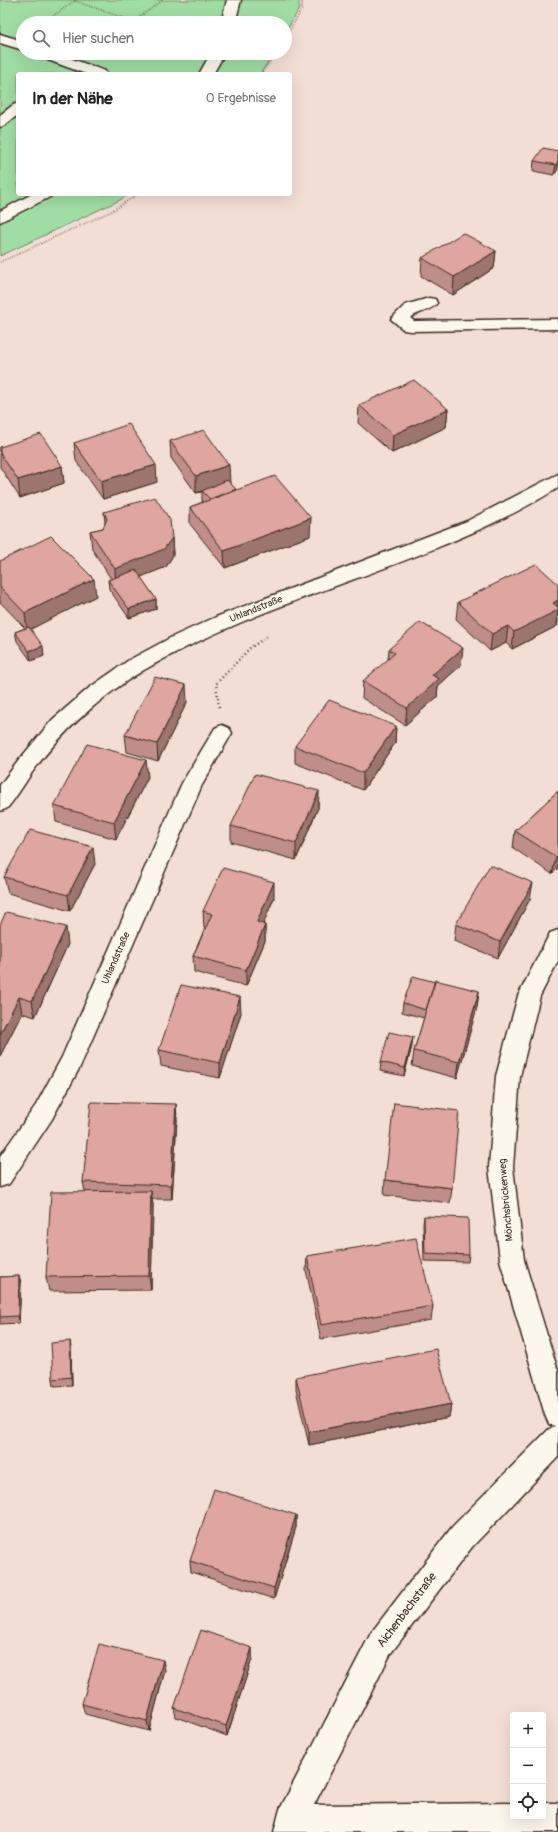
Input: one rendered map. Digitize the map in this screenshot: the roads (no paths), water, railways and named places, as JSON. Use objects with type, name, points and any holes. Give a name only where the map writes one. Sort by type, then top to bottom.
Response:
[{"type":"street","points":[[230,16],[234,0]]},
{"type":"street","points":[[0,38],[16,44]]},
{"type":"street","points":[[61,60],[94,72]]},
{"type":"street","points":[[207,72],[214,60]]},
{"type":"street","points":[[65,72],[75,65]]},
{"type":"street","points":[[0,122],[16,110]]},
{"type":"street","points":[[0,217],[40,196]]},
{"type":"street","points":[[429,303],[411,309],[399,319],[410,326],[558,324]]},
{"type":"street","name":"Uhlandstraße","points":[[0,803],[42,743],[73,712],[110,682],[149,656],[192,634],[436,541],[509,508],[558,480]]},
{"type":"street","name":"Uhlandstraße","points":[[0,1176],[44,1112],[72,1060],[192,784],[222,733]]},
{"type":"street","name":"Mönchsbrückenweg","points":[[558,939],[529,996],[508,1076],[502,1167],[512,1260],[558,1415]]},
{"type":"street","name":"Aichenbachstraße","points":[[290,1826],[381,1643],[462,1537],[558,1438]]},
{"type":"street","points":[[290,1826],[558,1818]]}]
